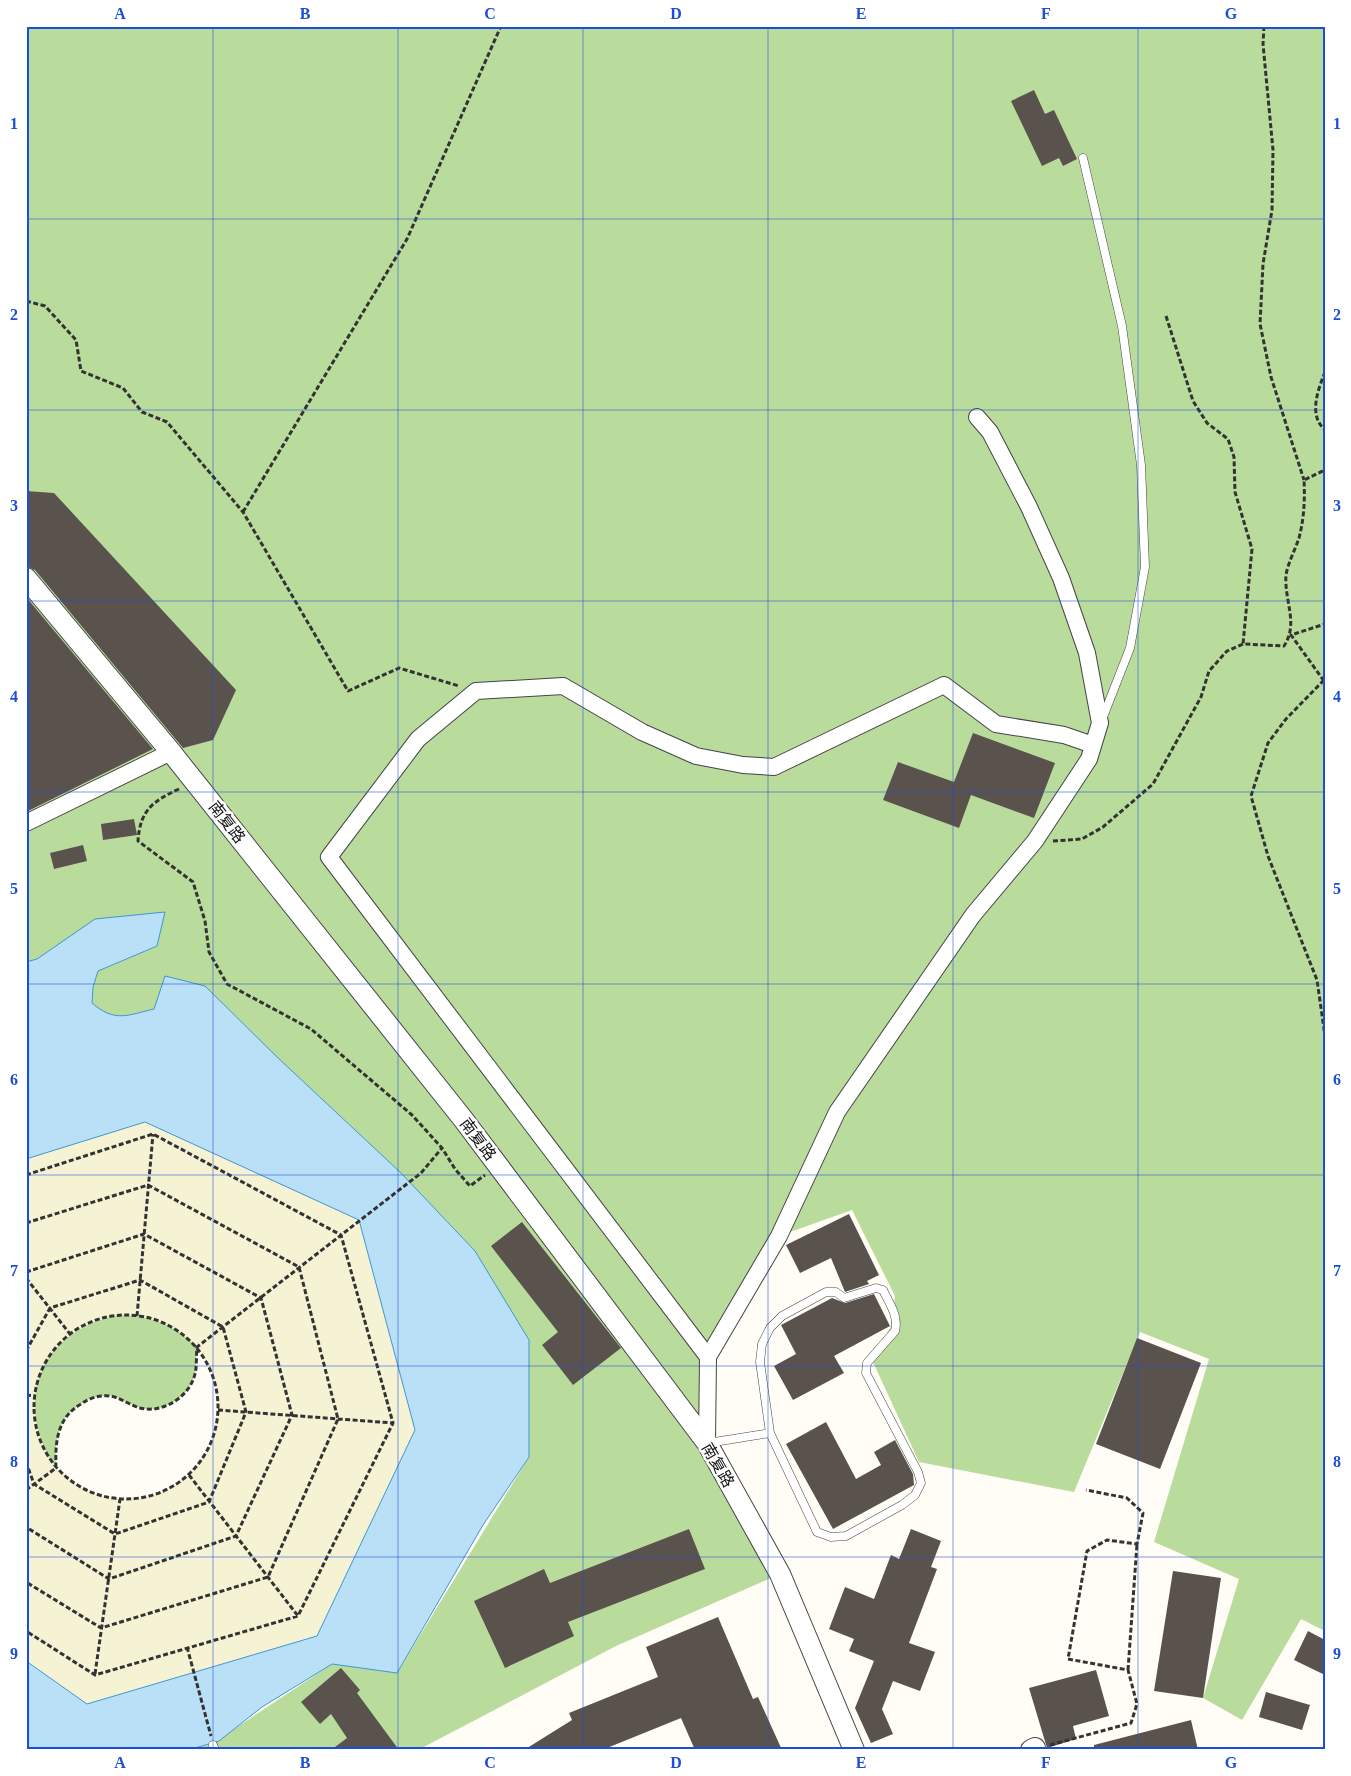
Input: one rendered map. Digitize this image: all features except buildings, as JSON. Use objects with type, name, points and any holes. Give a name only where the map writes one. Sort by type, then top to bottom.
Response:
[{"type":"street","points":[[707,1443],[708,1357],[779,1236],[837,1112],[973,915],[1035,841],[1089,759],[1100,723],[1087,653],[1061,578],[1030,506],[990,432],[977,417]]},
{"type":"street","name":"南复路","points":[[26,578],[171,752],[498,1166],[707,1443],[780,1574],[854,1750]]},
{"type":"street","points":[[708,1357],[330,856],[418,739],[476,691],[563,686],[642,732],[696,756],[743,765],[774,766],[944,686],[996,724],[1064,735],[1093,745]]},
{"type":"street","points":[[26,823],[171,752]]},
{"type":"lane","points":[[1083,158],[1122,326],[1141,465],[1145,567],[1130,648],[1100,723]]},
{"type":"lane","points":[[876,1288],[883,1290],[896,1316],[895,1331],[867,1363],[866,1373],[918,1472],[921,1483],[915,1494],[902,1505],[846,1536],[831,1537],[817,1532],[770,1433],[760,1362],[762,1344],[770,1328],[782,1316],[826,1292],[836,1292],[844,1298],[876,1288]]},
{"type":"lane","points":[[707,1443],[770,1433]]},
{"type":"path","points":[[243,512],[407,239],[501,26]]},
{"type":"path","points":[[1035,841],[1082,839],[1103,827],[1153,784],[1201,697],[1209,670],[1227,651],[1243,644],[1284,646],[1291,635],[1292,617],[1286,595],[1286,573],[1301,528],[1305,506],[1304,480],[1271,377],[1260,324],[1262,264],[1272,210],[1272,150],[1263,44],[1264,26]]},
{"type":"path","points":[[26,301],[44,306],[76,340],[81,371],[123,388],[142,412],[167,422],[243,512],[348,691],[399,668],[476,691]]},
{"type":"path","points":[[1166,316],[1193,401],[1207,423],[1228,439],[1234,458],[1235,492],[1252,550],[1243,644]]},
{"type":"path","points":[[1325,372],[1314,409],[1320,426],[1325,430]]},
{"type":"path","points":[[1304,480],[1325,470]]},
{"type":"path","points":[[1291,635],[1325,624]]},
{"type":"path","points":[[1291,635],[1324,681],[1286,719],[1268,743],[1251,796],[1268,856],[1317,980],[1325,1036]]},
{"type":"path","points":[[194,781],[155,800],[139,823],[138,841],[193,882],[205,921],[209,952],[227,984],[311,1029],[412,1115],[442,1148],[455,1169],[470,1186],[498,1166]]},
{"type":"path","points":[[137,1316],[153,1134]]},
{"type":"path","points":[[26,1175],[153,1134],[341,1235],[393,1423],[298,1616],[95,1675],[26,1631]]},
{"type":"path","points":[[56,1468],[57,1436],[67,1415],[88,1399],[100,1396],[110,1396],[130,1406],[145,1409],[168,1406],[190,1388],[195,1374],[197,1347],[421,1173],[442,1148]]},
{"type":"path","points":[[26,1223],[148,1185],[299,1268],[338,1419],[268,1577],[101,1628],[26,1582]]},
{"type":"path","points":[[26,1272],[144,1234],[260,1298],[292,1415],[236,1536],[109,1579]]},
{"type":"path","points":[[26,1278],[70,1334]]},
{"type":"path","points":[[26,1350],[50,1308],[140,1280],[223,1327],[246,1412],[209,1502],[115,1534]]},
{"type":"path","points":[[119,1315],[137,1316],[156,1320],[172,1327],[197,1347],[209,1365],[215,1381],[218,1410],[216,1431],[210,1448],[189,1475],[170,1488],[148,1497],[120,1499],[98,1495],[78,1486],[56,1468],[38,1435],[34,1416],[35,1396],[44,1365],[54,1350],[70,1334],[98,1319],[119,1315]]},
{"type":"path","points":[[26,1395],[35,1396]]},
{"type":"path","points":[[218,1410],[393,1423]]},
{"type":"path","points":[[26,1462],[34,1484],[115,1534]]},
{"type":"path","points":[[26,1490],[56,1468]]},
{"type":"path","points":[[189,1475],[298,1616]]},
{"type":"path","points":[[1033,1749],[1131,1723],[1137,1704],[1128,1670],[1137,1544],[1143,1512],[1127,1498],[1086,1490]]},
{"type":"path","points":[[95,1675],[120,1499]]},
{"type":"path","points":[[26,1527],[109,1579]]},
{"type":"path","points":[[1128,1670],[1068,1659],[1087,1551],[1107,1540],[1137,1544]]},
{"type":"path","points":[[186,1647],[214,1747]]},
{"type":"shaded area","points":[[145,1121],[359,1220],[415,1430],[317,1636],[87,1704],[26,1661],[26,1159]],"holes":[[[119,1315],[197,1347],[209,1365],[215,1381],[219,1413],[210,1447],[189,1475],[170,1488],[149,1497],[120,1499],[99,1495],[79,1486],[56,1468],[46,1452]]]},
{"type":"green space","points":[[26,26],[1325,26],[1325,1631],[1301,1619],[1242,1720],[1203,1698],[1239,1579],[1154,1542],[1209,1359],[1140,1332],[1074,1492],[919,1462],[873,1362],[891,1326],[895,1296],[852,1210],[779,1236],[708,1357],[707,1443],[780,1574],[616,1646],[418,1750],[188,1750],[213,1743],[332,1664],[397,1673],[529,1457],[475,1251],[401,1173],[277,1057],[205,986],[161,1006],[125,1017],[109,1015],[92,1003],[93,987],[98,971],[157,946],[36,959],[26,962]]},
{"type":"green space","points":[[119,1315],[141,1317],[161,1323],[179,1332],[197,1347],[196,1371],[192,1382],[183,1395],[176,1400],[154,1409],[141,1408],[110,1396],[98,1397],[84,1402],[67,1416],[62,1424],[57,1440],[56,1468],[43,1443],[36,1418],[35,1394],[41,1372],[52,1353],[70,1336],[92,1323]]},
{"type":"water","points":[[165,912],[157,946],[98,971],[93,987],[92,1003],[108,1013],[122,1016],[129,1015],[154,1009],[165,976],[205,986],[277,1057],[401,1173],[475,1251],[529,1340],[529,1457],[483,1525],[397,1673],[332,1664],[262,1707],[219,1741],[188,1750],[26,1750],[26,1661],[87,1704],[317,1636],[415,1430],[359,1220],[145,1122],[26,1159],[26,962],[37,959],[95,919]]}]
